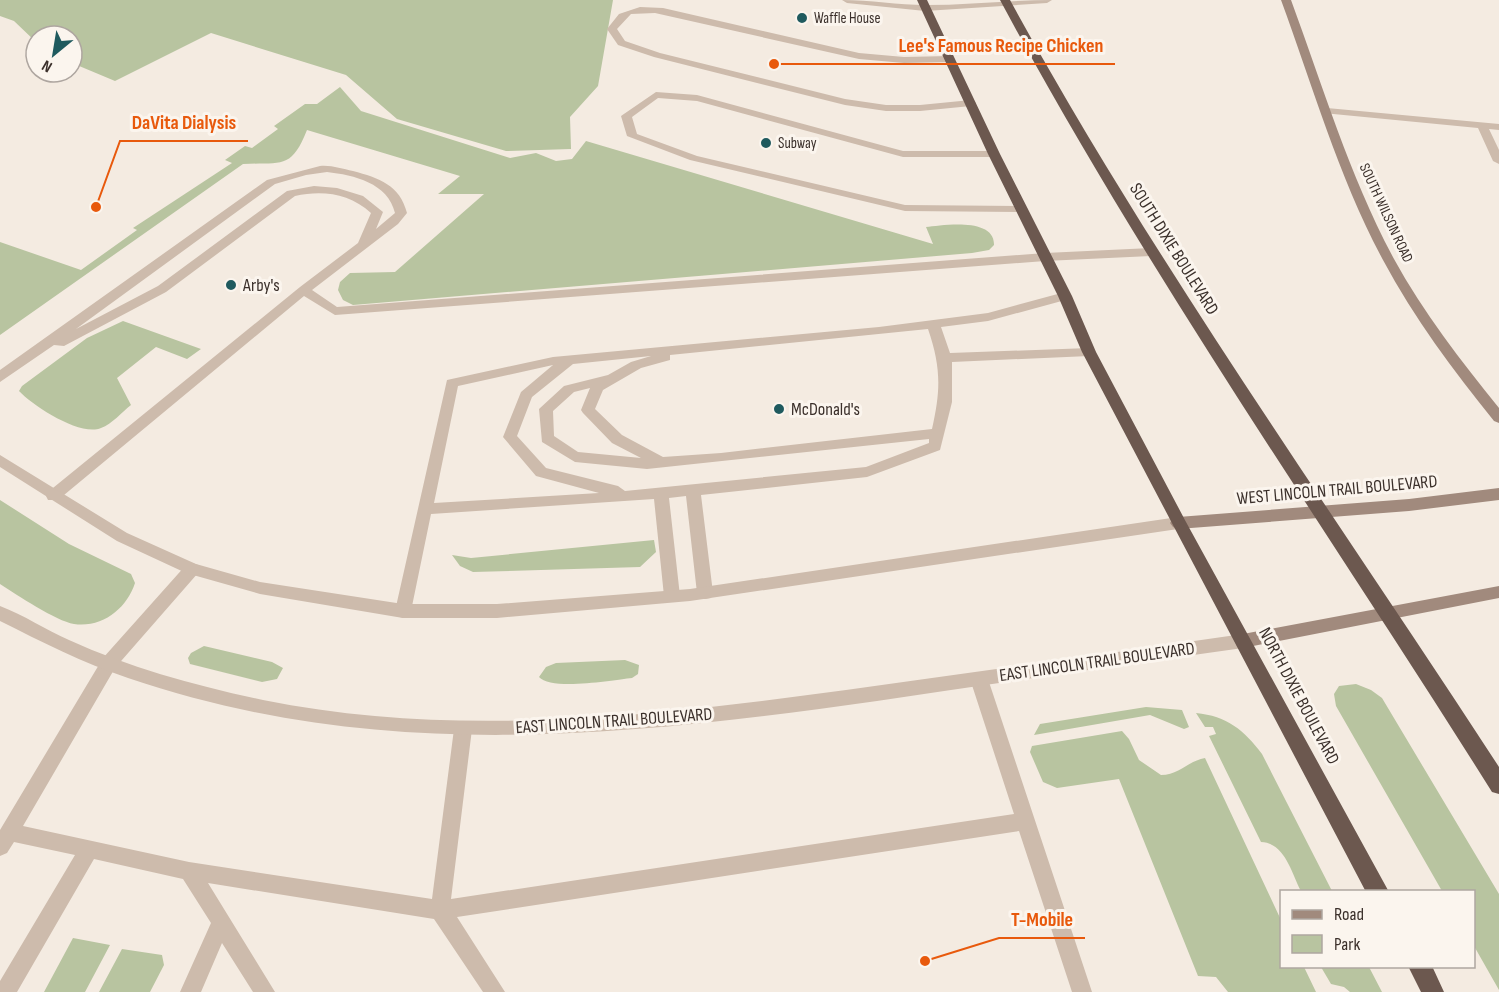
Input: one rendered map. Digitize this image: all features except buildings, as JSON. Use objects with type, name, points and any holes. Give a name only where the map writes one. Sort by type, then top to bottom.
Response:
[{"type":"highway","name":"SOUTH DIXIE BOULEVARD","points":[[1006,2],[1056,94],[1151,252],[1321,511]]},
{"type":"highway","points":[[924,4],[994,154],[1065,296],[1089,352],[1178,523]]},
{"type":"highway","points":[[1321,511],[1499,785]]},
{"type":"highway","name":"NORTH DIXIE BOULEVARD","points":[[1178,523],[1377,890]]},
{"type":"highway","points":[[1420,968],[1433,992]]},
{"type":"main road","name":"SOUTH WILSON ROAD","points":[[1286,0],[1341,152],[1388,256],[1426,322],[1499,418]]},
{"type":"main road","name":"WEST LINCOLN TRAIL BOULEVARD","points":[[1178,523],[1499,494]]},
{"type":"main road","points":[[1243,641],[1388,611],[1499,592]]},
{"type":"street","points":[[847,0],[924,4],[1047,0]]},
{"type":"street","points":[[950,59],[904,60],[859,56],[663,11],[639,8],[620,16],[612,29],[621,43],[657,55],[845,102],[886,108],[920,108],[971,103]]},
{"type":"street","points":[[994,154],[903,154],[697,98],[656,95],[626,116],[632,136],[694,158],[823,190],[905,208],[1022,209]]},
{"type":"street","points":[[1327,111],[1499,127]]},
{"type":"street","points":[[1482,126],[1499,161]]},
{"type":"street","points":[[0,377],[271,182],[314,170],[330,169],[378,180],[391,190],[399,201],[401,213],[53,496]]},
{"type":"street","points":[[21,362],[162,289],[291,194],[312,189],[328,190],[367,201],[377,212],[363,245]]},
{"type":"street","points":[[304,290],[335,311],[1045,257],[1151,252]]},
{"type":"street","points":[[403,611],[452,383],[570,359],[988,317],[1065,296]]},
{"type":"street","points":[[424,509],[634,496],[867,472],[935,446],[945,402],[945,358],[933,323]]},
{"type":"street","points":[[660,462],[617,439],[588,410],[597,387],[617,375],[636,365],[700,347]]},
{"type":"street","points":[[945,358],[1089,352]]},
{"type":"street","points":[[570,359],[526,395],[510,437],[541,472],[634,496]]},
{"type":"street","points":[[617,375],[569,389],[546,409],[547,438],[575,457],[646,464],[721,458],[938,433]]},
{"type":"street","points":[[0,460],[53,496],[122,537],[192,569],[260,588],[403,611],[496,611],[705,593],[1178,523]]},
{"type":"street","points":[[693,490],[705,593]]},
{"type":"street","points":[[661,493],[672,596]]},
{"type":"street","points":[[192,569],[109,663],[4,839],[89,850],[189,871],[440,910],[1026,821]]},
{"type":"street","name":"EAST LINCOLN TRAIL BOULEVARD","points":[[0,613],[109,663],[219,698],[296,714],[463,729],[551,728],[723,714],[1243,641]]},
{"type":"street","points":[[979,679],[1082,992]]},
{"type":"street","points":[[463,729],[440,910],[495,992]]},
{"type":"street","points":[[5,992],[89,850]]},
{"type":"street","points":[[189,871],[265,992]]},
{"type":"street","points":[[190,992],[221,923]]},
{"type":"green space","points":[[0,0],[613,0],[598,86],[570,117],[571,149],[506,151],[397,119],[346,75],[211,33],[115,81],[84,68],[84,24],[24,24],[24,31],[14,21],[0,16]]},
{"type":"green space","points":[[340,87],[361,111],[510,158],[536,153],[556,161],[572,159],[586,141],[933,244],[926,227],[955,224],[977,226],[992,236],[994,245],[989,250],[972,253],[353,305],[343,300],[338,290],[340,282],[350,273],[395,272],[484,194],[438,194],[460,176],[307,130],[296,152],[290,158],[276,163],[243,164],[0,335],[0,242],[81,270],[137,230],[133,228],[232,163],[225,160],[245,146],[252,148],[278,129],[274,126],[305,104],[317,104]]},
{"type":"green space","points":[[123,321],[201,349],[187,359],[156,347],[117,378],[131,405],[101,428],[92,430],[70,424],[46,412],[19,391],[22,386],[87,338]]},
{"type":"green space","points":[[0,500],[69,544],[131,574],[135,583],[126,601],[112,614],[95,623],[74,624],[47,613],[0,584]]},
{"type":"green space","points":[[654,540],[656,552],[640,567],[473,572],[460,566],[452,555],[471,558]]},
{"type":"green space","points":[[204,646],[272,662],[283,668],[277,679],[262,682],[190,664],[188,658],[191,653]]},
{"type":"green space","points":[[625,660],[639,665],[638,674],[632,678],[569,684],[546,681],[539,677],[546,667],[556,663]]},
{"type":"green space","points":[[1356,684],[1371,690],[1382,698],[1499,894],[1499,990],[1475,948],[1475,890],[1441,890],[1336,706],[1334,694],[1339,686]]},
{"type":"green space","points":[[1146,707],[1182,710],[1189,727],[1184,729],[1150,715],[1034,735],[1040,724]]},
{"type":"green space","points":[[1196,713],[1226,721],[1241,731],[1262,754],[1331,890],[1301,890],[1282,853],[1276,847],[1261,842],[1209,736],[1216,734],[1213,727],[1205,727]]},
{"type":"green space","points":[[1122,731],[1129,739],[1139,760],[1161,775],[1173,773],[1205,758],[1280,918],[1280,968],[1304,968],[1316,992],[1228,992],[1216,977],[1198,976],[1119,779],[1057,788],[1043,782],[1030,752],[1032,746]]},
{"type":"green space","points":[[73,938],[110,945],[85,992],[44,992]]},
{"type":"green space","points":[[122,949],[162,955],[164,965],[150,992],[99,992]]},
{"type":"green space","points":[[1322,968],[1370,968],[1382,992],[1350,992],[1344,987],[1331,984]]},
{"type":"place","name":"Waffle House","points":[[802,18]]},
{"type":"place","name":"Lee's Famous Recipe Chicken","points":[[774,64]]},
{"type":"place","name":"Subway","points":[[766,143]]},
{"type":"place","name":"DaVita Dialysis","points":[[96,207]]},
{"type":"place","name":"Arby's","points":[[231,285]]},
{"type":"place","name":"McDonald's","points":[[779,409]]},
{"type":"place","name":"T-Mobile","points":[[925,961]]}]
